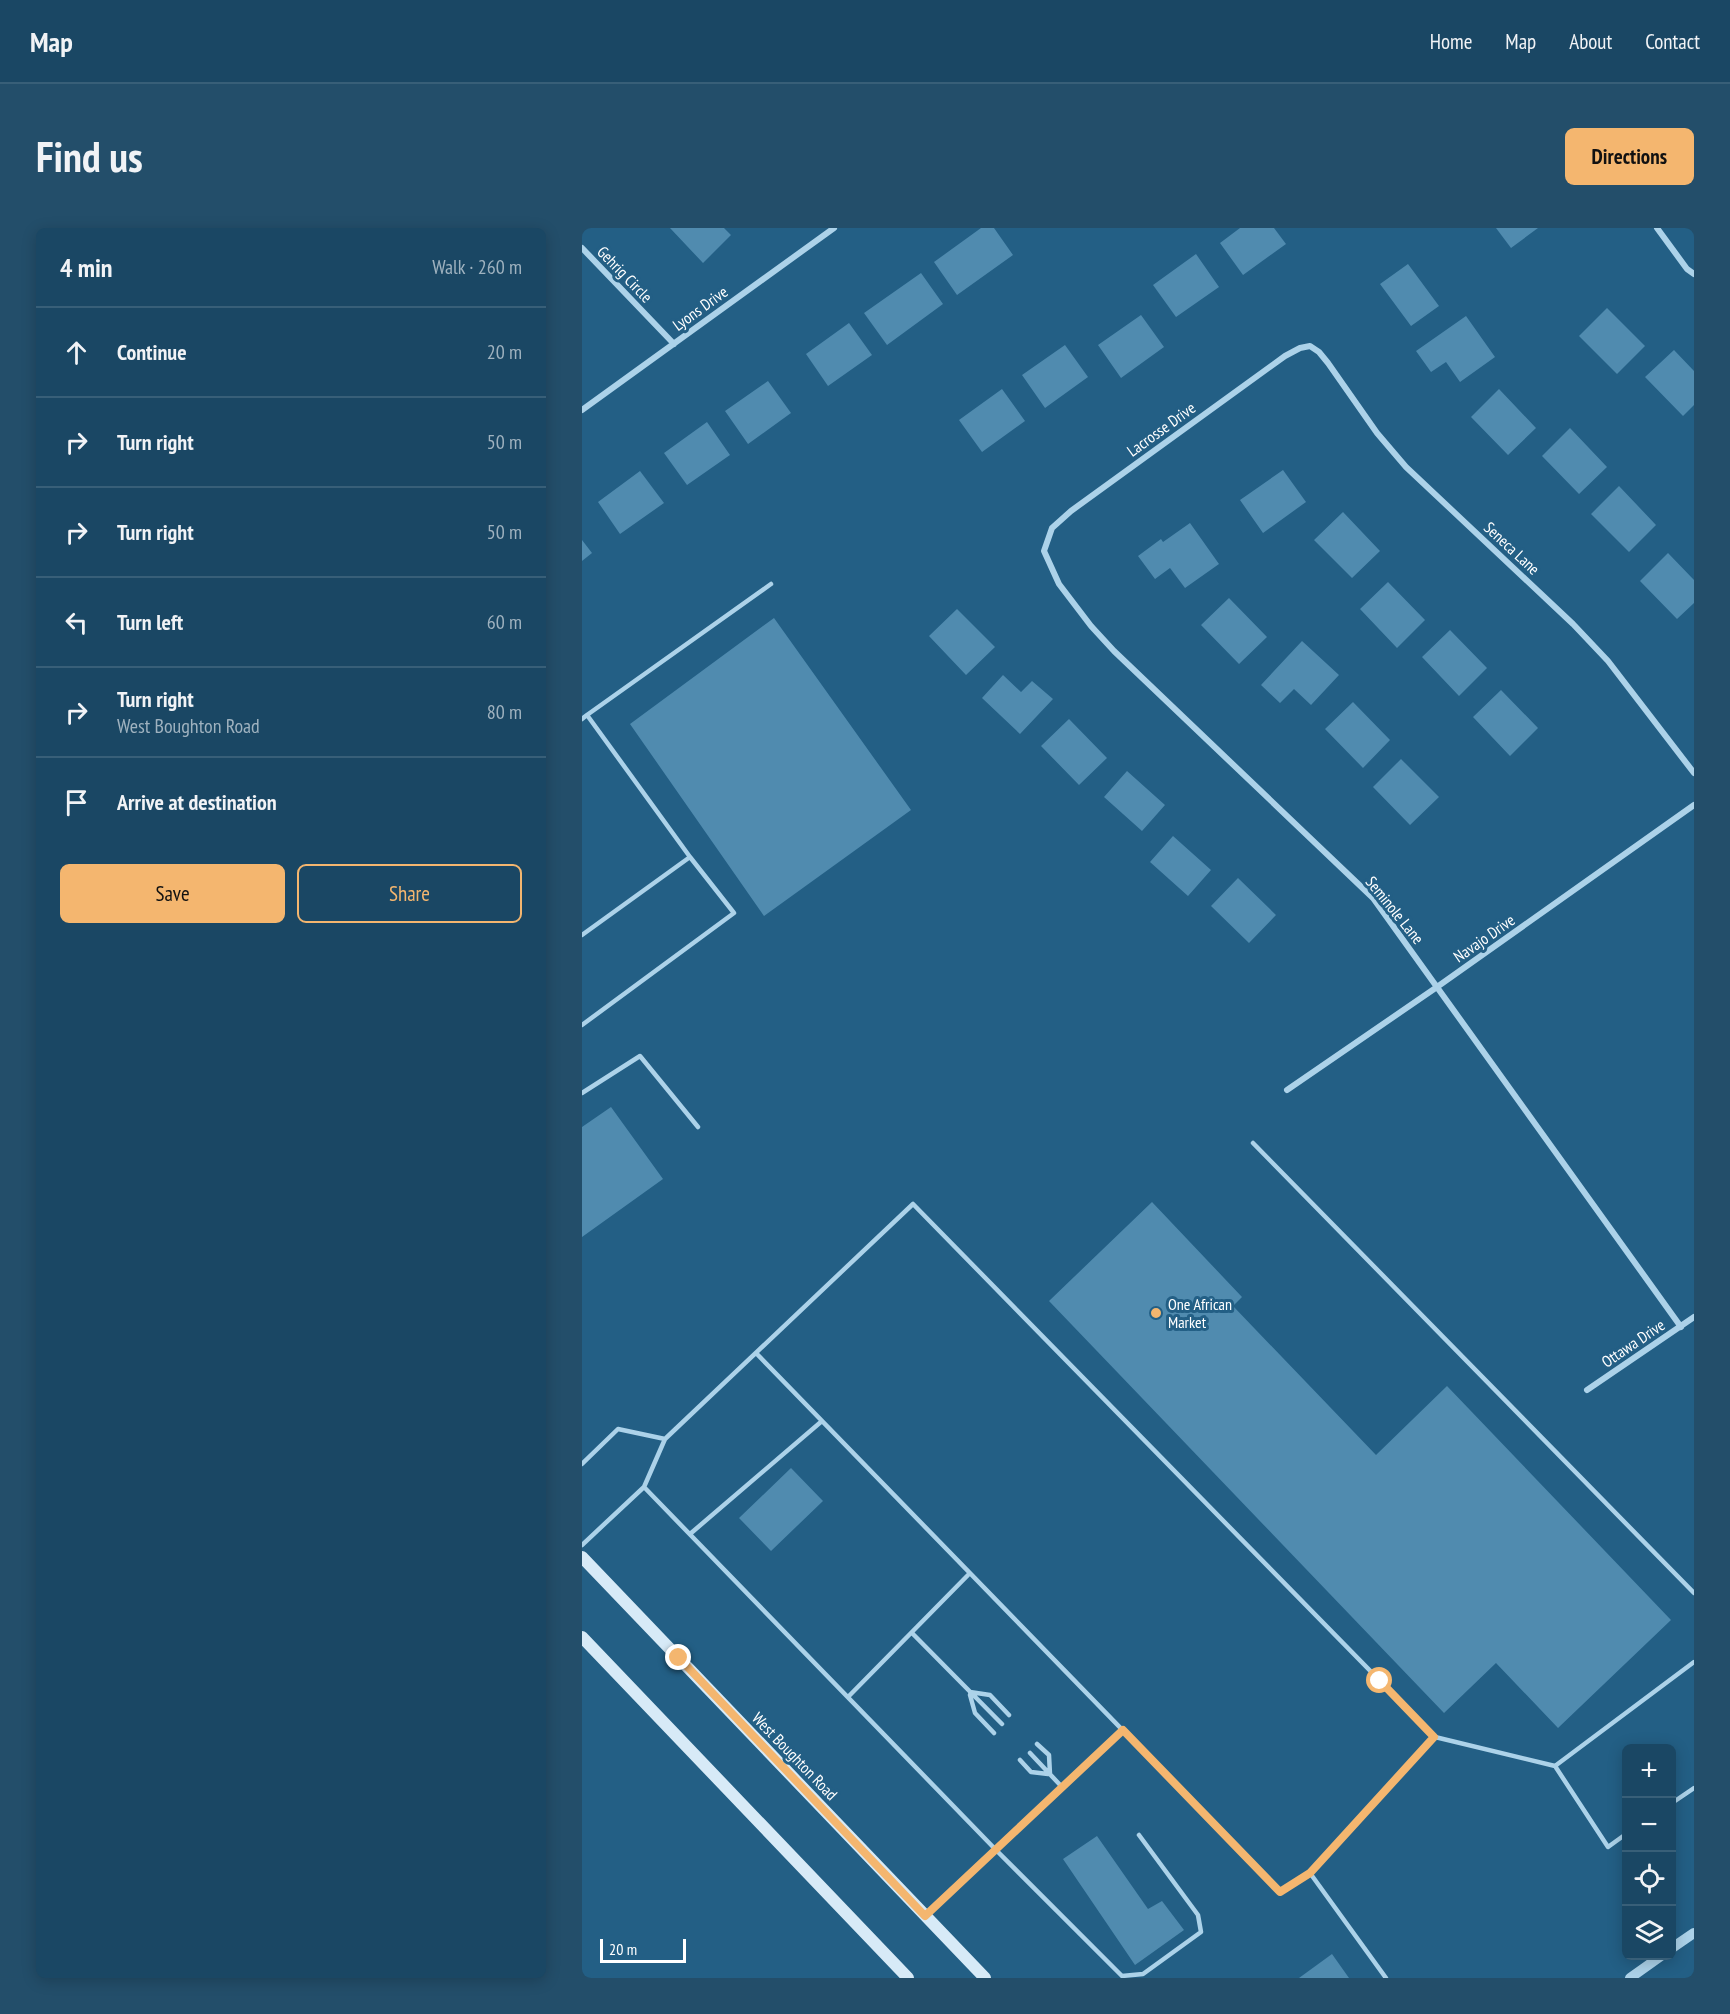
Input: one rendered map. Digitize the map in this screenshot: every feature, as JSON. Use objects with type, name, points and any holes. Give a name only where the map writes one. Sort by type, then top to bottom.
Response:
[{"type":"main road","name":"West Boughton Road","points":[[582,1557],[985,1978]]},
{"type":"main road","points":[[582,1637],[908,1978]]},
{"type":"street","name":"Lyons Drive","points":[[582,410],[834,228]]},
{"type":"street","points":[[1657,228],[1687,269],[1694,274]]},
{"type":"street","name":"Gehrig Circle","points":[[582,248],[674,344]]},
{"type":"street","name":"Lacrosse Drive","points":[[1044,551],[1052,528],[1071,511],[1285,356],[1299,348],[1310,346]]},
{"type":"street","name":"Seneca Lane","points":[[1310,346],[1319,352],[1328,363],[1377,433],[1406,467],[1573,624],[1608,661],[1694,773]]},
{"type":"street","name":"Seminole Lane","points":[[1044,551],[1059,584],[1113,651],[1372,898],[1681,1327]]},
{"type":"street","name":"Navajo Drive","points":[[1287,1090],[1694,805]]},
{"type":"street","name":"Ottawa Drive","points":[[1587,1390],[1694,1317]]},
{"type":"street","points":[[1676,1945],[1694,1933]]},
{"type":"street","points":[[1630,1978],[1656,1960]]},
{"type":"lane","points":[[582,719],[771,584]]},
{"type":"lane","points":[[582,1024],[734,913],[690,857],[587,715]]},
{"type":"lane","points":[[582,935],[690,857]]},
{"type":"lane","points":[[582,1093],[640,1056],[698,1127]]},
{"type":"lane","points":[[1253,1143],[1694,1593]]},
{"type":"lane","points":[[582,1545],[644,1487],[665,1439],[914,1204],[1434,1737],[1555,1766],[1608,1847],[1622,1837]]},
{"type":"lane","points":[[756,1353],[1280,1892],[1310,1873],[1434,1737]]},
{"type":"lane","points":[[690,1534],[822,1421]]},
{"type":"lane","points":[[582,1464],[618,1429],[665,1439]]},
{"type":"lane","points":[[644,1487],[996,1850],[1122,1976],[1143,1974],[1201,1932],[1198,1915],[1139,1835]]},
{"type":"lane","points":[[848,1697],[970,1574]]},
{"type":"lane","points":[[912,1633],[1002,1724]]},
{"type":"lane","points":[[1555,1766],[1694,1662]]},
{"type":"lane","points":[[970,1692],[990,1695],[1009,1715]]},
{"type":"lane","points":[[970,1692],[975,1713],[994,1733]]},
{"type":"lane","points":[[925,1916],[1123,1730]]},
{"type":"lane","points":[[1037,1744],[1048,1755],[1050,1774]]},
{"type":"lane","points":[[1029,1753],[1062,1787]]},
{"type":"lane","points":[[1020,1760],[1031,1772],[1050,1774]]},
{"type":"lane","points":[[1676,1800],[1694,1788]]},
{"type":"lane","points":[[1310,1873],[1386,1978]]},
{"type":"building","points":[[670,228],[724,228],[731,235],[703,263]]},
{"type":"building","points":[[981,228],[994,228],[1013,255],[957,295],[934,262]]},
{"type":"building","points":[[1240,228],[1274,228],[1286,244],[1243,275],[1220,243]]},
{"type":"building","points":[[1496,228],[1538,228],[1511,248]]},
{"type":"building","points":[[1196,254],[1219,287],[1176,317],[1153,285]]},
{"type":"building","points":[[1408,264],[1439,306],[1411,326],[1380,284]]},
{"type":"building","points":[[921,273],[943,304],[887,345],[864,313]]},
{"type":"building","points":[[1607,308],[1645,346],[1617,374],[1579,336]]},
{"type":"building","points":[[1141,315],[1164,347],[1121,378],[1098,345]]},
{"type":"building","points":[[1466,316],[1495,357],[1460,382],[1446,362],[1431,372],[1416,351]]},
{"type":"building","points":[[849,323],[872,355],[828,386],[806,354]]},
{"type":"building","points":[[1065,345],[1088,377],[1045,408],[1022,375]]},
{"type":"building","points":[[1674,350],[1694,371],[1694,405],[1683,416],[1645,377]]},
{"type":"building","points":[[768,381],[791,413],[748,444],[725,411]]},
{"type":"building","points":[[1002,389],[1025,421],[982,452],[959,420]]},
{"type":"building","points":[[1499,389],[1536,428],[1508,455],[1471,417]]},
{"type":"building","points":[[707,422],[730,455],[687,485],[664,453]]},
{"type":"building","points":[[1570,428],[1607,467],[1579,494],[1542,456]]},
{"type":"building","points":[[1283,470],[1306,502],[1263,533],[1240,500]]},
{"type":"building","points":[[640,471],[664,503],[620,534],[598,502]]},
{"type":"building","points":[[1619,486],[1656,525],[1629,552],[1591,514]]},
{"type":"building","points":[[1343,512],[1380,551],[1352,578],[1314,540]]},
{"type":"building","points":[[1190,523],[1219,564],[1185,588],[1170,568],[1155,579],[1138,556],[1161,539],[1163,542]]},
{"type":"building","points":[[582,540],[592,553],[582,561]]},
{"type":"building","points":[[1668,553],[1694,580],[1694,603],[1677,619],[1640,581]]},
{"type":"building","points":[[1388,582],[1425,620],[1397,648],[1360,609]]},
{"type":"building","points":[[1229,598],[1267,637],[1239,664],[1201,625]]},
{"type":"building","points":[[957,609],[995,647],[966,675],[929,636]]},
{"type":"building","points":[[774,618],[911,810],[764,916],[630,724]]},
{"type":"building","points":[[1450,630],[1487,668],[1459,696],[1422,657]]},
{"type":"building","points":[[1302,641],[1339,675],[1311,705],[1294,689],[1280,703],[1261,685]]},
{"type":"building","points":[[1003,675],[1021,692],[1032,681],[1053,699],[1020,734],[982,698]]},
{"type":"building","points":[[1501,690],[1538,728],[1510,756],[1473,717]]},
{"type":"building","points":[[1353,702],[1390,740],[1363,768],[1325,729]]},
{"type":"building","points":[[1069,719],[1107,758],[1079,785],[1041,746]]},
{"type":"building","points":[[1401,759],[1439,797],[1410,825],[1373,787]]},
{"type":"building","points":[[1127,771],[1165,805],[1142,831],[1104,797]]},
{"type":"building","points":[[1173,836],[1211,870],[1188,896],[1150,862]]},
{"type":"building","points":[[1238,878],[1276,915],[1249,943],[1211,906]]},
{"type":"building","points":[[611,1107],[663,1179],[582,1237],[582,1127]]},
{"type":"building","points":[[1152,1202],[1242,1297],[1233,1306],[1376,1455],[1447,1386],[1671,1620],[1558,1728],[1496,1663],[1444,1713],[1049,1301]]},
{"type":"building","points":[[791,1468],[823,1501],[771,1551],[739,1518]]},
{"type":"building","points":[[1097,1836],[1148,1909],[1162,1901],[1184,1930],[1135,1965],[1063,1859]]},
{"type":"building","points":[[1332,1954],[1349,1978],[1299,1978]]},
{"type":"place","name":"One African Market","points":[[1156,1313]]},
{"type":"route","points":[[679,1658],[925,1916],[1123,1730],[1280,1892],[1310,1873],[1434,1737],[1380,1681]]}]
